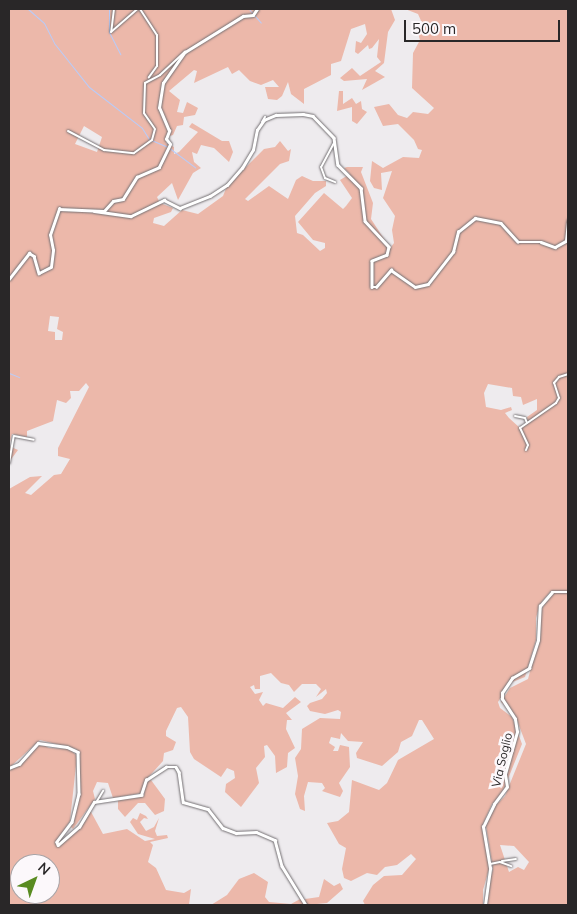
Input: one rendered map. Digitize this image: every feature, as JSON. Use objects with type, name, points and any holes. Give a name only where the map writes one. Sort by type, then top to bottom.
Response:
[{"type":"street","points":[[69,132],[110,152],[131,153],[152,139],[155,128],[144,113],[146,80],[157,66],[157,35],[139,9],[111,32],[114,9]]},
{"type":"street","points":[[146,80],[160,75],[185,52],[243,16],[253,15],[257,9]]},
{"type":"street","points":[[9,279],[28,253],[33,254],[40,273],[51,266],[50,234],[60,209],[104,211],[113,201],[120,200],[137,177],[159,167],[168,146],[166,139],[169,131],[159,108],[161,86],[185,52]]},
{"type":"street","points":[[262,122],[276,115],[309,114],[334,138],[338,165],[361,188],[364,221],[389,247],[387,255],[372,261],[372,287],[376,287],[391,270],[415,287],[428,284],[453,252],[455,236],[475,218],[501,223],[518,242],[542,242],[555,247],[566,241],[568,222]]},
{"type":"street","points":[[94,211],[131,216],[164,200],[180,208],[214,194],[242,168],[254,148],[257,130],[265,117]]},
{"type":"street","points":[[334,138],[321,167],[324,178],[335,182]]},
{"type":"street","points":[[526,450],[528,445],[520,430],[527,423],[556,404],[559,398],[554,383],[559,377],[568,374]]},
{"type":"street","points":[[515,416],[525,418],[527,423]]},
{"type":"street","points":[[9,463],[14,436],[34,440]]},
{"type":"street","name":"Via Soglio","points":[[485,905],[490,864],[483,827],[491,808],[507,787],[505,774],[518,732],[515,718],[502,698],[502,693],[512,678],[529,668],[538,640],[540,606],[552,592],[568,592]]},
{"type":"street","points":[[9,768],[18,765],[39,743],[72,749],[78,754],[79,794],[72,822],[57,845],[75,831],[92,804],[97,801],[140,796],[146,780],[165,767],[173,766],[179,772],[182,801],[208,809],[222,827],[236,833],[256,832],[276,841],[282,866],[306,905]]},
{"type":"street","points":[[97,801],[103,791]]},
{"type":"street","points":[[490,864],[516,859]]},
{"type":"street","points":[[500,862],[511,866]]},
{"type":"shaded area","points":[[9,9],[391,9],[395,20],[388,32],[384,63],[375,71],[385,77],[362,90],[367,79],[344,81],[340,78],[352,68],[360,76],[381,62],[377,57],[379,39],[372,48],[369,49],[368,45],[358,54],[355,52],[356,41],[361,43],[367,34],[365,24],[351,29],[341,61],[331,64],[331,75],[304,89],[304,104],[291,94],[288,82],[282,96],[277,100],[268,99],[265,87],[279,87],[273,80],[261,85],[250,81],[239,70],[232,74],[228,67],[194,83],[197,71],[194,70],[169,91],[180,100],[177,112],[183,113],[187,102],[198,108],[195,115],[184,117],[183,125],[177,126],[173,135],[166,137],[166,143],[174,147],[174,154],[179,152],[198,132],[189,127],[192,123],[222,141],[229,141],[233,152],[229,162],[214,148],[201,145],[197,154],[192,152],[194,162],[201,168],[193,173],[178,200],[172,183],[157,197],[160,203],[173,208],[171,212],[154,218],[153,223],[164,226],[182,210],[198,214],[223,196],[227,186],[264,149],[275,147],[280,141],[288,151],[291,149],[289,161],[280,164],[245,199],[248,201],[269,186],[288,199],[296,180],[302,176],[313,181],[326,181],[326,186],[315,193],[295,216],[297,233],[303,235],[320,251],[325,248],[325,243],[313,240],[298,222],[324,193],[343,209],[346,206],[352,198],[340,180],[350,174],[344,168],[347,167],[363,167],[361,172],[373,203],[371,219],[388,245],[391,247],[394,243],[392,230],[395,216],[383,198],[392,171],[381,173],[382,190],[374,188],[370,181],[372,161],[383,168],[403,157],[419,158],[422,150],[418,149],[414,140],[398,124],[383,126],[374,107],[389,104],[398,115],[407,118],[413,112],[428,114],[434,108],[412,88],[413,53],[420,40],[418,33],[422,23],[418,14],[405,9],[568,9],[568,591],[551,591],[540,604],[536,618],[536,640],[525,677],[510,683],[498,702],[500,708],[512,717],[522,744],[502,794],[492,804],[483,824],[489,869],[483,890],[483,905],[365,905],[363,901],[373,885],[384,876],[402,875],[416,859],[411,854],[397,865],[385,867],[377,875],[367,873],[351,881],[344,878],[342,869],[346,848],[339,844],[327,823],[338,821],[349,812],[352,780],[379,790],[387,783],[398,760],[434,739],[422,720],[419,720],[412,736],[401,742],[398,752],[382,766],[357,758],[356,753],[363,742],[348,741],[341,733],[340,739],[331,737],[329,743],[335,747],[333,751],[338,751],[340,745],[349,747],[350,767],[339,783],[343,791],[340,797],[322,791],[325,788],[322,783],[308,782],[304,796],[305,811],[300,809],[295,794],[298,776],[295,758],[301,749],[302,729],[320,718],[340,719],[341,712],[338,710],[325,714],[310,711],[307,706],[322,699],[327,693],[326,689],[316,697],[321,689],[316,684],[302,684],[294,692],[289,685],[281,683],[271,673],[260,676],[260,689],[255,689],[254,685],[250,687],[255,694],[263,692],[259,700],[263,706],[266,703],[283,708],[295,697],[301,702],[286,713],[292,720],[287,720],[286,729],[295,748],[288,753],[287,767],[276,773],[275,756],[267,745],[264,746],[265,757],[256,768],[259,783],[241,807],[225,792],[226,784],[235,778],[234,771],[227,768],[221,777],[194,759],[190,752],[188,717],[181,707],[177,708],[166,731],[166,736],[176,742],[173,750],[164,753],[163,761],[144,782],[142,793],[113,798],[108,783],[97,782],[93,791],[95,799],[73,829],[71,827],[80,789],[80,755],[76,749],[40,740],[9,768],[9,489],[30,477],[42,476],[25,493],[31,495],[54,475],[61,474],[70,459],[58,456],[58,448],[89,387],[86,383],[79,391],[70,391],[71,398],[66,403],[57,400],[53,421],[27,431],[27,437],[12,434],[9,446]],"holes":[[[84,126],[102,137],[97,152],[75,144]],[[50,316],[59,317],[57,329],[63,332],[62,340],[55,340],[55,332],[48,331]],[[488,384],[512,388],[513,396],[521,397],[523,405],[537,399],[537,410],[527,417],[528,423],[520,428],[505,413],[512,410],[511,407],[501,410],[486,407],[484,393]]]},
{"type":"shaded area","points":[[339,91],[343,91],[343,104],[352,98],[356,104],[361,101],[362,109],[367,112],[357,124],[352,121],[352,107],[337,111]]},
{"type":"shaded area","points":[[9,446],[18,450],[9,462]]},
{"type":"shaded area","points":[[554,593],[568,593],[568,905],[487,905],[487,891],[493,869],[486,826],[495,806],[505,796],[526,744],[515,715],[501,702],[510,688],[528,679],[538,642],[538,617],[546,601]],"holes":[[[500,845],[514,846],[529,862],[524,870],[518,867],[509,872]]]},
{"type":"shaded area","points":[[41,744],[49,748],[70,749],[77,756],[70,821],[55,844],[60,845],[72,835],[90,810],[103,834],[127,829],[145,841],[155,839],[138,834],[130,822],[133,818],[137,820],[140,813],[146,816],[148,819],[144,818],[140,822],[146,831],[154,827],[159,818],[155,831],[157,836],[167,835],[168,838],[150,842],[153,845],[148,862],[156,868],[166,890],[184,893],[191,889],[189,905],[9,905],[9,771]]},
{"type":"shaded area","points":[[151,780],[165,799],[164,811],[155,815],[145,803],[138,803],[125,817],[118,809],[118,800],[144,795],[146,783]]},
{"type":"shaded area","points":[[254,873],[268,882],[265,897],[269,902],[291,904],[302,898],[304,905],[211,905],[227,895],[239,879]]},
{"type":"shaded area","points":[[324,879],[334,886],[340,883],[343,889],[327,903],[307,905],[305,899],[319,897]]},
{"type":"waterway","points":[[28,9],[44,23],[54,43],[89,87],[142,128],[149,139],[168,147],[195,167]]},
{"type":"waterway","points":[[109,9],[109,32],[120,54]]},
{"type":"waterway","points":[[249,9],[261,23]]},
{"type":"waterway","points":[[9,373],[19,377]]}]
